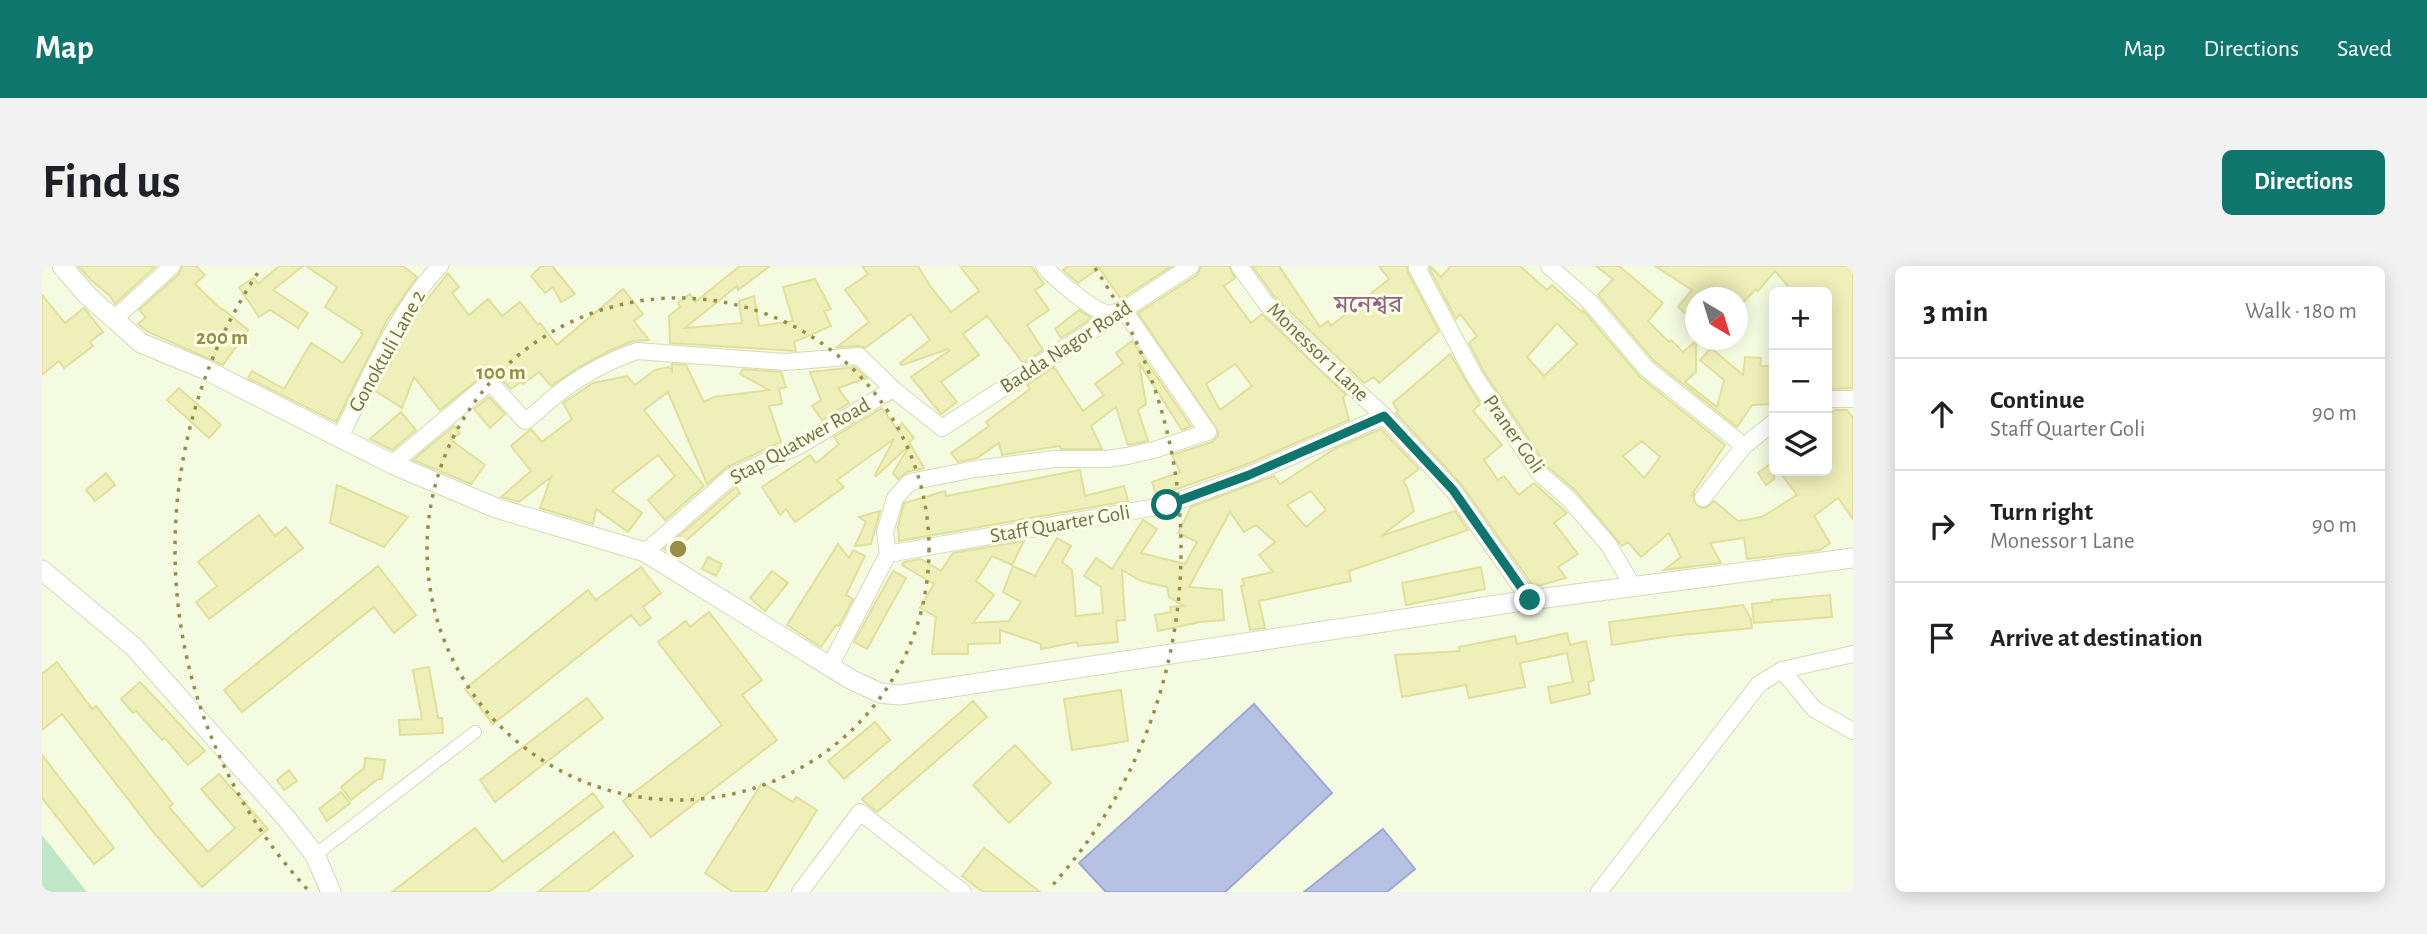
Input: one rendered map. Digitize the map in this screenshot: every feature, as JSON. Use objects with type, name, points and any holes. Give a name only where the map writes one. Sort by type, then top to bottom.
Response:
[{"type":"street","points":[[62,266],[88,296],[141,343],[216,375],[392,464],[496,508],[645,552],[830,667],[880,693],[899,695],[1530,600],[1853,558]]},
{"type":"street","points":[[113,320],[172,266]]},
{"type":"street","name":"Gonoktuli Lane 2","points":[[339,439],[387,345],[424,282],[440,266]]},
{"type":"street","points":[[830,667],[888,554],[885,532],[895,498],[910,482],[975,469],[1055,459],[1127,456],[1208,432],[1123,309],[1112,313],[1101,310],[1056,280],[1044,266]]},
{"type":"street","name":"Badda Nagor Road","points":[[893,389],[942,428],[1191,266]]},
{"type":"street","name":"Monessor 1 Lane","points":[[1239,266],[1266,303],[1384,416],[1453,490],[1530,600]]},
{"type":"street","name":"Praner Goli","points":[[1420,266],[1417,268],[1475,377],[1539,473],[1568,498],[1608,544],[1634,588]]},
{"type":"street","points":[[1549,266],[1590,302],[1647,369],[1744,446]]},
{"type":"street","points":[[392,464],[490,383],[525,421],[557,395],[595,370],[637,351],[785,362],[859,356],[893,389]]},
{"type":"street","name":"Stap Quatwer Road","points":[[645,552],[731,477],[799,446],[893,389]]},
{"type":"street","points":[[1832,399],[1853,399]]},
{"type":"street","name":"Staff Quarter Goli","points":[[888,554],[1167,505],[1249,475],[1384,416]]},
{"type":"street","points":[[1703,498],[1744,446],[1769,426]]},
{"type":"street","points":[[42,570],[134,647],[286,818],[315,855],[331,892]]},
{"type":"street","points":[[1599,892],[1759,684],[1782,670],[1853,654]]},
{"type":"street","points":[[1782,670],[1814,709],[1853,731]]},
{"type":"street","points":[[315,855],[475,732]]},
{"type":"street","points":[[800,892],[860,812],[963,892]]},
{"type":"green space","points":[[42,835],[87,892],[42,892]]},
{"type":"water","points":[[1254,704],[1332,793],[1225,892],[1106,892],[1079,863]]},
{"type":"water","points":[[1383,829],[1415,869],[1387,892],[1304,892]]},
{"type":"building","points":[[78,266],[156,266],[115,304]]},
{"type":"building","points":[[182,266],[196,266],[205,275],[195,284],[248,330],[223,365],[148,332],[138,324],[146,317],[139,310],[179,274]]},
{"type":"building","points":[[279,266],[303,266],[273,290],[308,313],[298,328],[270,310],[259,317],[239,287],[254,278],[258,284]]},
{"type":"building","points":[[306,266],[403,266],[417,277],[387,320],[336,422],[248,378],[252,371],[284,389],[311,343],[343,363],[363,334],[325,307],[337,287]]},
{"type":"building","points":[[541,266],[552,266],[575,294],[561,302],[553,287],[545,293],[531,276]]},
{"type":"building","points":[[740,266],[770,266],[738,290],[737,286],[685,328],[742,323],[739,301],[754,296],[759,326],[793,321],[783,287],[815,279],[831,309],[824,311],[831,326],[794,342],[796,351],[670,343],[669,316],[680,307],[678,303],[690,294],[695,302]]},
{"type":"building","points":[[862,266],[918,266],[951,312],[979,291],[960,266],[1031,266],[1044,284],[1035,290],[1049,310],[1027,325],[1043,350],[1023,363],[987,316],[963,334],[979,355],[941,382],[957,402],[941,414],[911,377],[949,351],[948,349],[902,365],[900,363],[930,340],[911,314],[865,348],[837,347],[869,322],[845,290],[868,274]]},
{"type":"building","points":[[1068,266],[1172,266],[1121,299],[1099,268],[1078,283],[1063,270]]},
{"type":"building","points":[[1201,266],[1229,266],[1235,278],[1224,286],[1251,323],[1262,314],[1346,395],[1343,397],[1349,420],[1245,465],[1157,496],[1152,482],[1180,472],[1172,455],[1212,442],[1218,436],[1218,431],[1138,313],[1197,275]],"holes":[[[1235,364],[1252,386],[1220,410],[1206,384]]]},
{"type":"building","points":[[1252,266],[1279,266],[1320,327],[1328,321],[1331,326],[1389,279],[1379,266],[1407,266],[1408,273],[1439,331],[1379,383],[1374,377],[1364,383],[1274,296]]},
{"type":"building","points":[[1430,266],[1441,277],[1451,266],[1520,266],[1547,290],[1552,285],[1582,312],[1583,310],[1640,377],[1725,445],[1691,496],[1694,494],[1694,502],[1701,508],[1714,501],[1738,521],[1762,517],[1797,495],[1783,476],[1832,476],[1832,412],[1847,410],[1853,418],[1853,519],[1838,498],[1814,516],[1830,543],[1820,550],[1747,559],[1744,538],[1710,543],[1721,563],[1664,570],[1681,557],[1669,533],[1641,557],[1628,542],[1622,546],[1576,491],[1547,466],[1484,372],[1469,343],[1477,336],[1460,314],[1456,319]],"holes":[[[1557,323],[1577,344],[1544,376],[1527,357]],[[1642,441],[1660,457],[1644,478],[1623,456]]]},
{"type":"building","points":[[1596,266],[1619,266],[1663,303],[1648,321],[1683,352],[1696,350],[1696,372],[1685,382],[1717,407],[1724,380],[1700,360],[1709,350],[1713,350],[1743,375],[1745,357],[1761,358],[1760,366],[1769,366],[1769,404],[1752,405],[1737,427],[1654,361],[1598,295],[1613,279]]},
{"type":"building","points":[[1655,266],[1853,266],[1853,388],[1832,389],[1832,287],[1789,287],[1775,271],[1758,291],[1756,289],[1748,297],[1748,287],[1687,287]]},
{"type":"building","points":[[448,273],[459,287],[452,293],[469,315],[488,299],[502,316],[520,302],[557,345],[623,289],[643,314],[634,321],[649,340],[633,341],[611,350],[551,386],[539,372],[511,389],[497,375],[487,372],[440,410],[414,377],[402,408],[374,390],[419,310]]},
{"type":"building","points":[[42,295],[65,323],[84,308],[103,332],[90,342],[93,346],[64,368],[59,361],[42,375]]},
{"type":"building","points":[[1685,298],[1685,313],[1678,307]]},
{"type":"building","points":[[1079,310],[1092,318],[1061,338],[1055,329]]},
{"type":"building","points":[[1132,341],[1191,426],[1182,430],[1139,363],[1146,404],[1138,410],[1148,441],[1128,445],[1116,407],[1091,426],[1102,449],[1061,449],[1060,446],[1002,455],[999,443],[977,458],[958,462],[951,453],[989,426],[986,422],[1030,389],[1027,385],[1054,367],[1083,411],[1104,395],[1095,384],[1123,363],[1116,353]]},
{"type":"building","points":[[1450,354],[1480,404],[1473,411],[1502,445],[1484,460],[1498,480],[1504,476],[1519,495],[1534,483],[1567,513],[1554,523],[1578,554],[1558,567],[1566,578],[1534,587],[1461,484],[1396,413],[1398,411],[1393,403]]},
{"type":"building","points":[[672,364],[686,365],[704,402],[714,397],[769,390],[740,374],[743,369],[781,372],[786,387],[779,389],[782,404],[769,406],[781,442],[727,467],[707,484],[668,392],[644,410],[704,486],[665,520],[648,500],[675,476],[658,455],[612,491],[642,513],[628,532],[596,509],[593,524],[540,508],[551,477],[519,502],[501,497],[531,471],[511,446],[531,429],[542,442],[572,419],[563,403],[593,383],[627,376],[635,385],[655,370],[669,367],[672,371]]},
{"type":"building","points":[[855,367],[867,378],[838,388],[849,403],[822,420],[812,406],[821,400],[810,372]]},
{"type":"building","points":[[179,388],[221,425],[209,438],[167,400]]},
{"type":"building","points":[[489,397],[505,414],[490,428],[474,409]]},
{"type":"building","points":[[882,408],[898,431],[902,423],[914,438],[909,442],[924,468],[907,472],[898,479],[893,473],[910,445],[876,476],[894,439],[837,480],[844,487],[795,522],[786,509],[780,515],[762,487],[810,455],[816,463],[839,444],[834,437]]},
{"type":"building","points":[[401,412],[416,430],[392,450],[370,439]]},
{"type":"building","points":[[454,426],[460,433],[451,440],[485,465],[471,484],[413,460]]},
{"type":"building","points":[[1381,429],[1419,469],[1403,481],[1414,511],[1381,536],[1455,511],[1468,530],[1349,571],[1351,581],[1259,601],[1265,628],[1250,630],[1242,579],[1273,572],[1259,555],[1275,542],[1256,525],[1244,532],[1230,512],[1189,587],[1222,590],[1224,620],[1158,631],[1155,615],[1171,612],[1170,607],[1184,606],[1169,597],[1167,587],[1141,581],[1122,570],[1125,620],[1116,621],[1118,642],[1078,646],[1077,642],[1041,649],[1041,644],[1000,630],[1000,643],[968,644],[968,654],[932,654],[936,617],[920,608],[934,584],[902,565],[904,562],[921,559],[941,571],[953,553],[1024,541],[1012,565],[992,556],[976,581],[994,595],[973,623],[1009,621],[1021,602],[1003,592],[1013,566],[1035,576],[1057,538],[1071,546],[1062,562],[1072,570],[1076,616],[1103,613],[1101,587],[1084,576],[1096,558],[1112,569],[1143,520],[1157,529],[1141,553],[1185,564],[1197,542],[1178,533],[1191,507],[1274,476],[1280,484],[1336,448]],"holes":[[[1311,491],[1326,510],[1306,527],[1287,505]]]},
{"type":"building","points":[[1769,465],[1769,476],[1774,476],[1774,479],[1766,485],[1758,473]]},
{"type":"building","points":[[1080,470],[1085,496],[1124,486],[1128,501],[899,541],[898,527],[904,503],[945,491],[946,496]]},
{"type":"building","points":[[106,473],[115,485],[95,501],[86,490]]},
{"type":"building","points":[[337,485],[408,517],[384,547],[330,523]]},
{"type":"building","points":[[736,487],[740,493],[671,554],[664,549]]},
{"type":"building","points":[[880,511],[871,544],[855,546],[866,522],[859,517]]},
{"type":"building","points":[[259,515],[275,536],[286,527],[303,548],[209,619],[196,602],[217,586],[198,562]]},
{"type":"building","points":[[838,544],[849,558],[853,550],[865,556],[846,595],[853,599],[839,626],[836,625],[821,647],[787,625]]},
{"type":"building","points":[[708,557],[722,564],[716,576],[702,569]]},
{"type":"building","points":[[378,566],[416,615],[394,633],[374,607],[242,712],[224,690]]},
{"type":"building","points":[[641,567],[661,593],[643,607],[651,618],[640,626],[631,615],[493,724],[465,689],[588,590],[596,600]]},
{"type":"building","points":[[1481,567],[1485,589],[1406,605],[1402,583]]},
{"type":"building","points":[[772,571],[788,583],[765,611],[750,598]]},
{"type":"building","points":[[893,571],[906,578],[867,649],[854,642]]},
{"type":"building","points":[[1830,595],[1832,617],[1754,623],[1752,604]]},
{"type":"building","points":[[1743,605],[1751,619],[1752,628],[1612,645],[1609,622]]},
{"type":"building","points":[[709,612],[762,680],[742,695],[777,740],[651,837],[623,801],[722,725],[658,642],[686,621],[690,627]]},
{"type":"building","points":[[1567,633],[1570,645],[1586,641],[1594,680],[1588,682],[1590,694],[1551,703],[1548,687],[1573,682],[1567,653],[1520,663],[1525,687],[1469,698],[1466,685],[1402,697],[1395,655],[1460,651],[1459,647],[1515,636],[1517,644]]},
{"type":"building","points":[[57,662],[92,709],[96,706],[173,804],[169,807],[208,852],[235,828],[201,789],[219,774],[268,829],[202,887],[155,834],[62,714],[42,730],[42,674]]},
{"type":"building","points":[[429,667],[438,718],[442,718],[443,733],[400,735],[399,720],[422,719],[413,670]]},
{"type":"building","points":[[140,682],[205,751],[188,765],[165,738],[162,740],[136,711],[133,713],[121,699]]},
{"type":"building","points":[[1121,690],[1128,741],[1072,750],[1064,699]]},
{"type":"building","points":[[587,698],[603,718],[495,802],[480,780]]},
{"type":"building","points":[[973,701],[987,717],[877,812],[862,799]]},
{"type":"building","points":[[875,722],[890,740],[844,779],[828,761]]},
{"type":"building","points":[[1015,745],[1051,783],[1009,823],[973,785]]},
{"type":"building","points":[[42,755],[114,848],[94,864],[42,798]]},
{"type":"building","points":[[365,758],[385,760],[382,779],[378,779],[351,800],[341,787],[364,768]]},
{"type":"building","points":[[289,770],[297,781],[284,790],[277,780]]},
{"type":"building","points":[[762,783],[793,802],[796,797],[817,810],[766,892],[733,892],[705,873]]},
{"type":"building","points":[[341,792],[350,803],[327,821],[319,809]]},
{"type":"building","points":[[593,793],[603,807],[489,892],[392,892],[475,828],[503,862]]},
{"type":"building","points":[[614,832],[633,856],[587,892],[538,892]]},
{"type":"building","points":[[984,848],[1040,892],[983,892],[962,876]]},
{"type":"district","name":"মনেশ্বর","points":[[1368,305]]},
{"type":"route","points":[[1167,505],[1249,475],[1384,416],[1453,490],[1530,600]]}]
